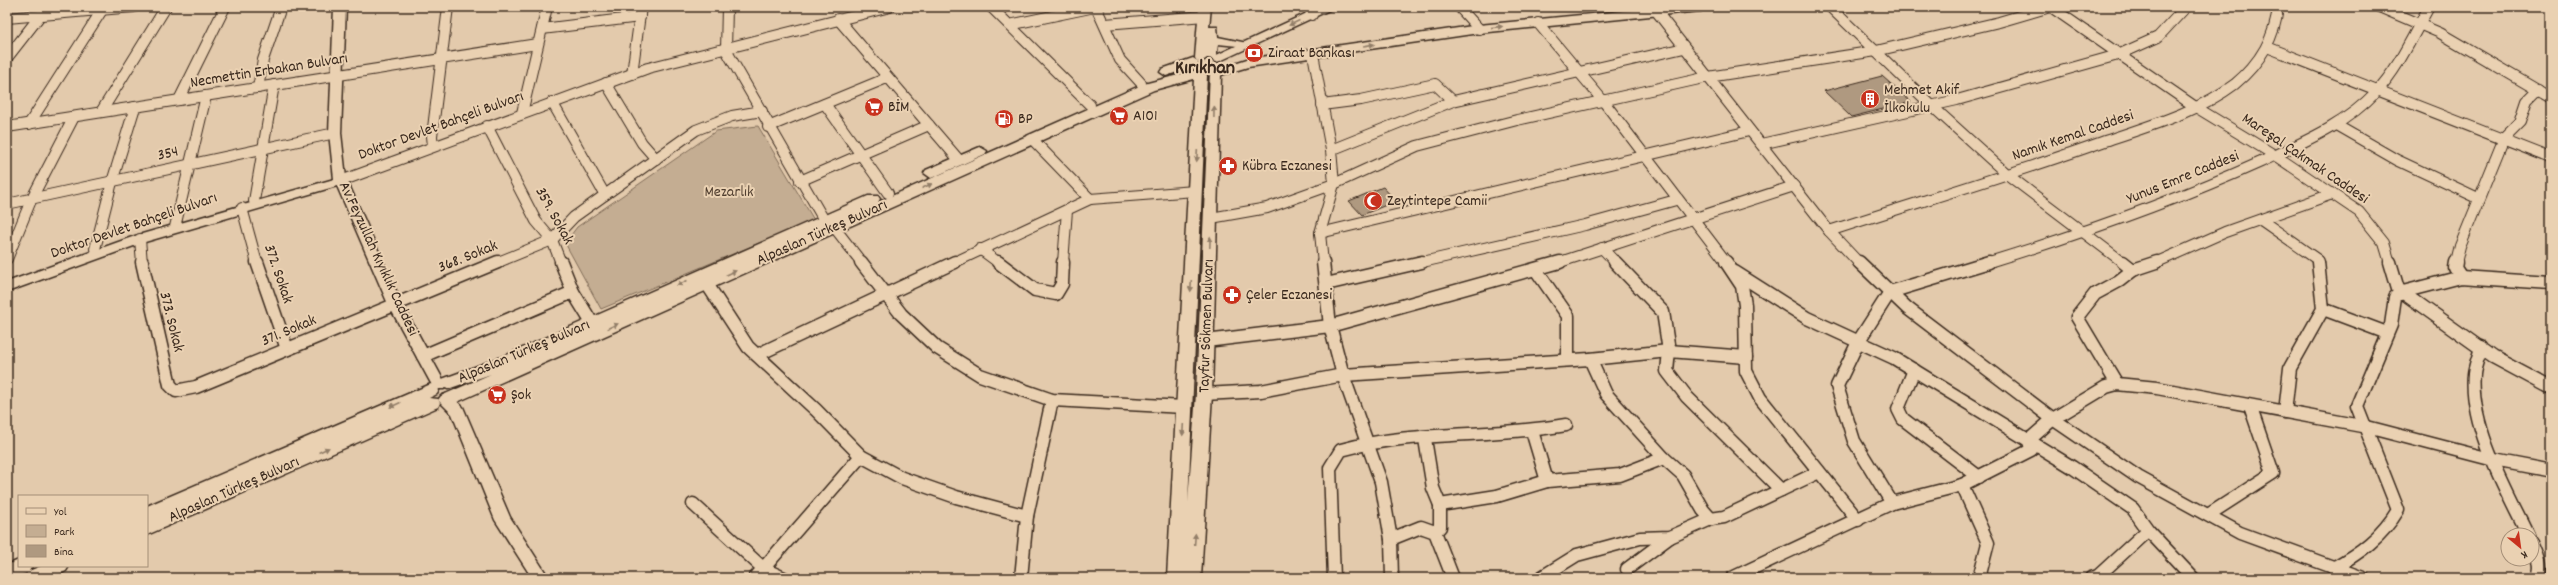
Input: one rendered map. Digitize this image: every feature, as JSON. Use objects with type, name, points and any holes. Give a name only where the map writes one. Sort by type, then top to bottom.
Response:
[{"type":"main road","points":[[1207,66],[1243,45],[1310,11],[1330,7]]},
{"type":"main road","points":[[1207,66],[1313,54],[1479,29],[1655,10],[1701,7]]},
{"type":"main road","name":"Alpaslan Türkeş Bulvarı","points":[[148,514],[707,284],[829,224],[888,192],[959,160],[1090,106],[1141,83],[1207,66]]},
{"type":"main road","name":"Alpaslan Türkeş Bulvarı","points":[[148,528],[592,323],[1032,139],[1149,87],[1207,66]]},
{"type":"main road","name":"Tayfur Sökmen Bulvarı","points":[[1176,578],[1196,191],[1207,66]]},
{"type":"main road","name":"Tayfur Sökmen Bulvarı","points":[[1192,578],[1204,394],[1211,218],[1207,66]]},
{"type":"main road","points":[[7,573],[33,574],[57,567]]},
{"type":"street","points":[[7,58],[48,7]]},
{"type":"street","points":[[7,18],[103,8],[134,7]]},
{"type":"street","points":[[101,112],[166,7]]},
{"type":"street","points":[[179,100],[225,7]]},
{"type":"street","points":[[258,88],[263,60],[281,7]]},
{"type":"street","name":"Av.Feyzullah Kıyıklık Caddesi","points":[[340,7],[335,133],[340,179],[395,304],[441,393],[458,411],[503,520],[541,578]]},
{"type":"street","points":[[433,146],[432,136],[440,58],[448,7]]},
{"type":"street","points":[[522,113],[536,44],[542,29],[547,7]]},
{"type":"street","points":[[727,7],[726,50],[762,111],[768,127],[800,181],[829,224],[902,314],[937,348],[980,375],[1052,400],[1184,407]]},
{"type":"street","name":"Doktor Devlet Bahçeli Bulvarı","points":[[7,287],[175,225],[242,208],[340,179],[632,74],[726,50],[838,18],[890,7]]},
{"type":"street","points":[[991,7],[1090,106]]},
{"type":"street","points":[[1009,25],[1095,7],[1105,24],[1120,60],[1141,83]]},
{"type":"street","points":[[1207,66],[1213,39],[1214,7]]},
{"type":"street","points":[[1459,7],[1479,29]]},
{"type":"street","points":[[1830,7],[1932,106],[2008,175],[2133,270]]},
{"type":"street","points":[[1211,218],[1267,208],[1334,184],[1417,146],[1451,139],[1517,120],[1604,102],[1708,77],[1876,51],[1999,22],[2051,7]]},
{"type":"street","name":"Mareşal Çakmak Caddesi","points":[[2051,7],[2194,106],[2276,156],[2359,212],[2384,243],[2398,289],[2500,361],[2551,388]]},
{"type":"street","points":[[1761,144],[1932,106],[2118,54],[2158,37],[2186,7]]},
{"type":"street","name":"Namık Kemal Caddesi","points":[[1829,231],[2008,175],[2132,132],[2194,106],[2246,74],[2267,47],[2278,7]]},
{"type":"street","points":[[2379,7],[2440,33],[2551,98]]},
{"type":"street","name":"Yunus Emre Caddesi","points":[[1890,292],[2086,233],[2197,190],[2276,156],[2336,125],[2377,91],[2397,64],[2417,24],[2429,7]]},
{"type":"street","points":[[29,124],[103,8]]},
{"type":"street","points":[[1655,10],[1829,231],[1890,292],[2053,420],[2138,477],[2240,533],[2332,568],[2363,578]]},
{"type":"street","points":[[542,29],[640,12],[632,74]]},
{"type":"street","points":[[1105,24],[1205,12],[1207,66]]},
{"type":"street","points":[[838,18],[887,78],[959,160]]},
{"type":"street","points":[[1538,23],[1577,72],[1604,102],[1676,200],[1693,217],[1700,230],[1733,271],[1742,286],[1746,371],[1760,398],[1858,520]]},
{"type":"street","points":[[1213,39],[1243,45]]},
{"type":"street","name":"Necmettin Erbakan Bulvarı","points":[[7,127],[536,44]]},
{"type":"street","points":[[2267,47],[2377,91],[2504,138],[2551,158]]},
{"type":"street","points":[[1331,150],[1361,140],[1422,112],[1453,101],[1684,48]]},
{"type":"street","points":[[1313,54],[1331,150],[1334,184],[1320,233],[1330,326],[1343,375],[1381,482],[1391,539],[1392,578]]},
{"type":"street","points":[[768,127],[887,78]]},
{"type":"street","points":[[606,83],[642,144],[656,159]]},
{"type":"street","points":[[1322,105],[1361,100],[1435,84],[1453,101]]},
{"type":"street","points":[[254,201],[261,149],[274,85]]},
{"type":"street","points":[[2461,277],[2455,268],[2456,261],[2478,198],[2504,138],[2520,122],[2527,101],[2538,90]]},
{"type":"street","points":[[175,225],[188,164],[206,96]]},
{"type":"street","points":[[552,102],[605,195]]},
{"type":"street","points":[[825,104],[888,192]]},
{"type":"street","points":[[95,249],[112,182],[135,107]]},
{"type":"street","points":[[552,240],[574,217],[696,130],[732,116],[762,111]]},
{"type":"street","points":[[7,258],[32,198],[74,117]]},
{"type":"street","points":[[800,181],[862,156],[929,125]]},
{"type":"street","points":[[2336,125],[2397,160],[2478,198]]},
{"type":"street","name":"359. Sokak","points":[[487,126],[536,221],[552,240],[573,292],[592,323]]},
{"type":"street","points":[[1320,233],[1749,131]]},
{"type":"street","name":"354","points":[[7,204],[335,133]]},
{"type":"street","points":[[1032,139],[1090,199]]},
{"type":"street","name":"Doktor Devlet Bahçeli Bulvarı","points":[[7,281],[95,249],[254,201],[340,179]]},
{"type":"street","points":[[1206,341],[1268,335],[1330,326],[1476,284],[1536,270],[1693,217],[1794,186]]},
{"type":"street","points":[[757,355],[885,293],[1090,199],[1196,191]]},
{"type":"street","points":[[2117,384],[2077,317],[2094,294],[2119,281],[2133,270],[2151,265],[2260,220],[2332,194]]},
{"type":"street","points":[[1326,284],[1591,223],[1676,200]]},
{"type":"street","name":"372. Sokak","points":[[242,208],[253,252],[287,349]]},
{"type":"street","points":[[980,249],[1035,290],[1056,294],[1062,284],[1067,210]]},
{"type":"street","points":[[2260,220],[2318,260],[2323,309],[2290,368],[2285,412]]},
{"type":"street","name":"373. Sokak","points":[[140,239],[143,272],[170,385],[176,391],[196,387]]},
{"type":"street","name":"368. Sokak","points":[[395,304],[552,240]]},
{"type":"street","points":[[1602,248],[1663,312],[1669,351],[1667,371],[1687,397],[1782,490]]},
{"type":"street","points":[[1536,270],[1568,316],[1568,360]]},
{"type":"street","points":[[1733,271],[1807,318],[1914,370],[2028,440],[2133,509],[2148,530],[2193,578]]},
{"type":"street","points":[[2332,568],[2362,552],[2390,526],[2398,510],[2384,479],[2367,428],[2357,406],[2391,325],[2395,297],[2403,292],[2461,277],[2551,283]]},
{"type":"street","points":[[707,284],[748,347],[861,456],[902,478],[956,497],[1027,516]]},
{"type":"street","points":[[423,356],[573,292]]},
{"type":"street","points":[[1890,292],[1858,342],[1837,386],[1854,441],[1892,503]]},
{"type":"street","name":"371. Sokak","points":[[196,387],[395,304]]},
{"type":"street","points":[[2323,309],[2387,334]]},
{"type":"street","points":[[2481,347],[2474,376],[2478,413],[2494,460],[2524,527]]},
{"type":"street","points":[[1204,394],[1261,391],[1343,375],[1590,359],[1669,351],[1746,357]]},
{"type":"street","points":[[1590,359],[1606,394],[1664,458],[1683,475],[1703,510],[1711,519]]},
{"type":"street","points":[[1914,370],[1898,409],[1903,419],[1979,477]]},
{"type":"street","points":[[2028,440],[2053,420],[2106,388],[2117,384],[2157,388],[2367,428],[2494,460],[2551,471]]},
{"type":"street","points":[[1021,578],[1027,516],[1052,400]]},
{"type":"street","points":[[2208,515],[2273,473],[2250,406]]},
{"type":"street","points":[[1334,578],[1330,468],[1341,450],[1366,443],[1459,434],[1532,431],[1566,425]]},
{"type":"street","points":[[1532,431],[1548,481]]},
{"type":"street","points":[[1425,438],[1433,488],[1440,505],[1440,527],[1435,532]]},
{"type":"street","points":[[1732,578],[1892,503],[1962,485],[2031,450],[2028,440]]},
{"type":"street","points":[[759,573],[861,456]]},
{"type":"street","points":[[1440,505],[1498,496],[1548,481],[1620,475],[1664,458]]},
{"type":"street","points":[[1628,569],[1670,537],[1711,519],[1724,517],[1819,472]]},
{"type":"street","points":[[1962,485],[1988,543],[1979,578]]},
{"type":"street","points":[[694,504],[759,573],[784,578]]},
{"type":"street","points":[[1391,539],[1421,527],[1435,532],[1453,578]]},
{"type":"street","points":[[2091,578],[2098,576],[2148,530]]},
{"type":"street","points":[[1540,578],[1577,554],[1640,538],[1670,537]]},
{"type":"street","points":[[2536,578],[2540,573],[2539,567]]},
{"type":"green space","name":"Mezarlık","points":[[758,126],[814,220],[601,309],[565,243],[577,227],[716,131]]},
{"type":"building","name":"Mehmet Akif İlkokulu","points":[[1882,76],[1911,102],[1851,117],[1824,91]]},
{"type":"building","name":"Zeytintepe Camii","points":[[1383,187],[1396,201],[1362,215],[1349,201]]},
{"type":"place","name":"Ziraat Bankası","points":[[1254,53]]},
{"type":"place","name":"Mehmet Akif İlkokulu","points":[[1870,99]]},
{"type":"place","name":"BİM","points":[[874,107]]},
{"type":"place","name":"A101","points":[[1119,116]]},
{"type":"place","name":"BP","points":[[1004,119]]},
{"type":"place","name":"Kübra Eczanesi","points":[[1228,166]]},
{"type":"place","name":"Zeytintepe Camii","points":[[1373,201]]},
{"type":"place","name":"Çeler Eczanesi","points":[[1232,295]]},
{"type":"place","name":"Şok","points":[[497,395]]},
{"type":"district","name":"Kırıkhan","points":[[1205,69]]}]
